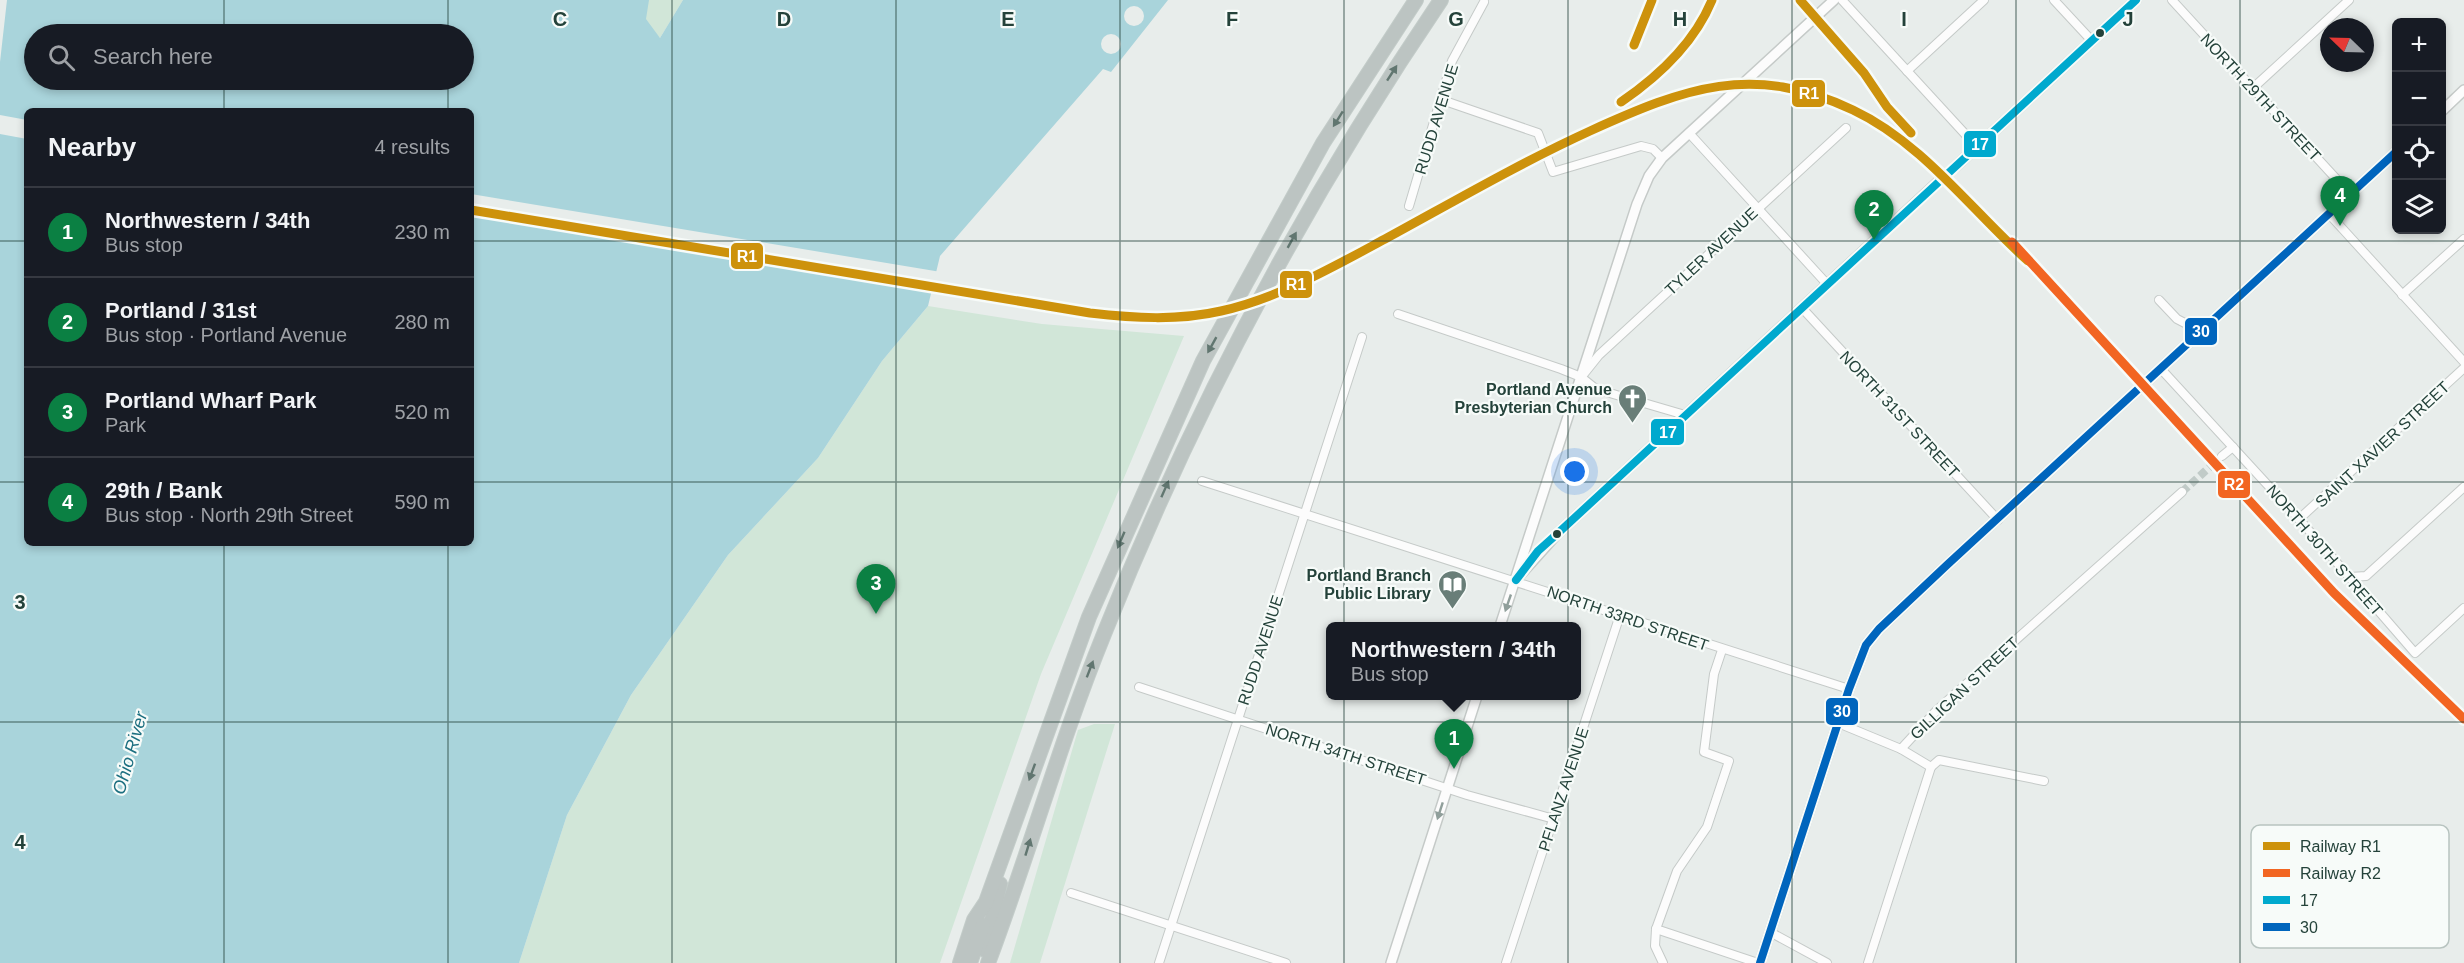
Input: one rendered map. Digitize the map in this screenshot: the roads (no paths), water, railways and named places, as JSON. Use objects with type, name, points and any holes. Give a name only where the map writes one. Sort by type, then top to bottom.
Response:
[{"type":"highway","points":[[970,963],[984,923],[986,902],[1011,829],[1089,617],[1124,533],[1203,361],[1323,143],[1416,0]]},
{"type":"highway","points":[[988,963],[1069,723],[1164,490],[1236,344],[1335,166],[1441,0]]},
{"type":"highway","points":[[983,963],[1011,829]]},
{"type":"highway","points":[[960,963],[974,920],[986,902]]},
{"type":"highway","points":[[999,963],[1010,903]]},
{"type":"street","points":[[1502,622],[1637,204],[1649,176],[1662,158],[1834,0]]},
{"type":"street","points":[[1842,0],[1977,147]]},
{"type":"street","points":[[1907,71],[1984,0]]},
{"type":"street","points":[[2054,0],[2091,41]]},
{"type":"street","points":[[1955,167],[2136,0]]},
{"type":"street","name":"NORTH 29TH STREET","points":[[2172,0],[2350,195]]},
{"type":"street","points":[[2253,88],[2349,0]]},
{"type":"street","name":"RUDD AVENUE","points":[[1409,206],[1452,61],[1485,2]]},
{"type":"street","points":[[2446,107],[2464,90]]},
{"type":"street","points":[[1442,100],[1538,133],[1553,172],[1641,146],[1653,149],[1662,158]]},
{"type":"street","name":"TYLER AVENUE","points":[[1581,377],[1599,355],[1846,128]]},
{"type":"street","points":[[1689,133],[1827,284]]},
{"type":"street","points":[[1656,929],[1759,963],[1859,657],[1879,629],[2392,157]]},
{"type":"street","points":[[1516,580],[1538,551],[1938,182]]},
{"type":"street","points":[[2329,214],[2464,362]]},
{"type":"street","points":[[2402,295],[2464,239]]},
{"type":"street","points":[[2159,300],[2177,319],[2202,332]]},
{"type":"street","name":"NORTH 31ST STREET","points":[[1802,308],[1998,520]]},
{"type":"street","points":[[1398,314],[1581,377],[1596,389],[1685,415]]},
{"type":"street","name":"RUDD AVENUE","points":[[1159,963],[1362,338]]},
{"type":"street","name":"SAINT XAVIER STREET","points":[[2299,519],[2464,368]]},
{"type":"street","name":"NORTH 30TH STREET","points":[[2161,369],[2299,519],[2415,653],[2464,608]]},
{"type":"street","points":[[2222,456],[2233,447]]},
{"type":"street","name":"NORTH 33RD STREET","points":[[1202,481],[1492,576],[1516,580],[1722,650],[1849,689]]},
{"type":"street","points":[[2350,577],[2366,576],[2464,487]]},
{"type":"street","name":"GILLIGAN STREET","points":[[1931,766],[1901,748],[1946,702],[2182,492]]},
{"type":"street","name":"PFLANZ AVENUE","points":[[1506,963],[1620,615]]},
{"type":"street","points":[[1663,963],[1655,946],[1656,929],[1677,871],[1707,827],[1729,761],[1704,752],[1714,674],[1722,650]]},
{"type":"street","name":"NORTH 34TH STREET","points":[[1139,687],[1447,789],[1554,819]]},
{"type":"street","points":[[1391,963],[1477,700]]},
{"type":"street","points":[[1838,723],[1901,748]]},
{"type":"street","points":[[1868,963],[1931,766],[1939,760],[2044,781]]},
{"type":"street","points":[[1071,893],[1286,963]]},
{"type":"street","points":[[1770,932],[1827,963]]},
{"type":"water","name":"Ohio River","points":[[7,0],[649,0],[646,19],[660,38],[683,0],[1168,0],[1111,72],[1103,69],[940,256],[928,306],[882,361],[818,458],[728,555],[631,695],[567,815],[519,963],[0,963],[0,62]]},
{"type":"tunnel","points":[[1938,182],[1955,167]]},
{"type":"tunnel","points":[[2182,492],[2222,456]]},
{"type":"rail line","name":"R1","points":[[1634,45],[1652,0]]},
{"type":"rail line","name":"R1","points":[[1621,102],[1674,58],[1696,31],[1712,0]]},
{"type":"rail line","name":"R1","points":[[1800,0],[1864,73],[1887,107],[1911,133]]},
{"type":"rail line","name":"R1","points":[[474,210],[1090,313],[1139,317],[1188,316],[1243,305],[1305,281],[1538,156],[1624,116],[1688,93],[1719,86],[1750,84],[1783,87],[1817,95],[1853,110],[1878,124],[1924,159],[2028,261]]},
{"type":"rail line","name":"R2","points":[[2012,242],[2334,593],[2464,719]]},
{"type":"place","name":"29th / Bank","points":[[2340,226]]},
{"type":"place","name":"Portland / 31st","points":[[1874,240]]},
{"type":"place","name":"Portland Avenue Presbyterian Church","points":[[1633,424]]},
{"type":"place","name":"Portland Branch Public Library","points":[[1452,610]]},
{"type":"place","name":"Portland Wharf Park","points":[[876,614]]},
{"type":"place","name":"Northwestern / 34th","points":[[1454,769]]}]
